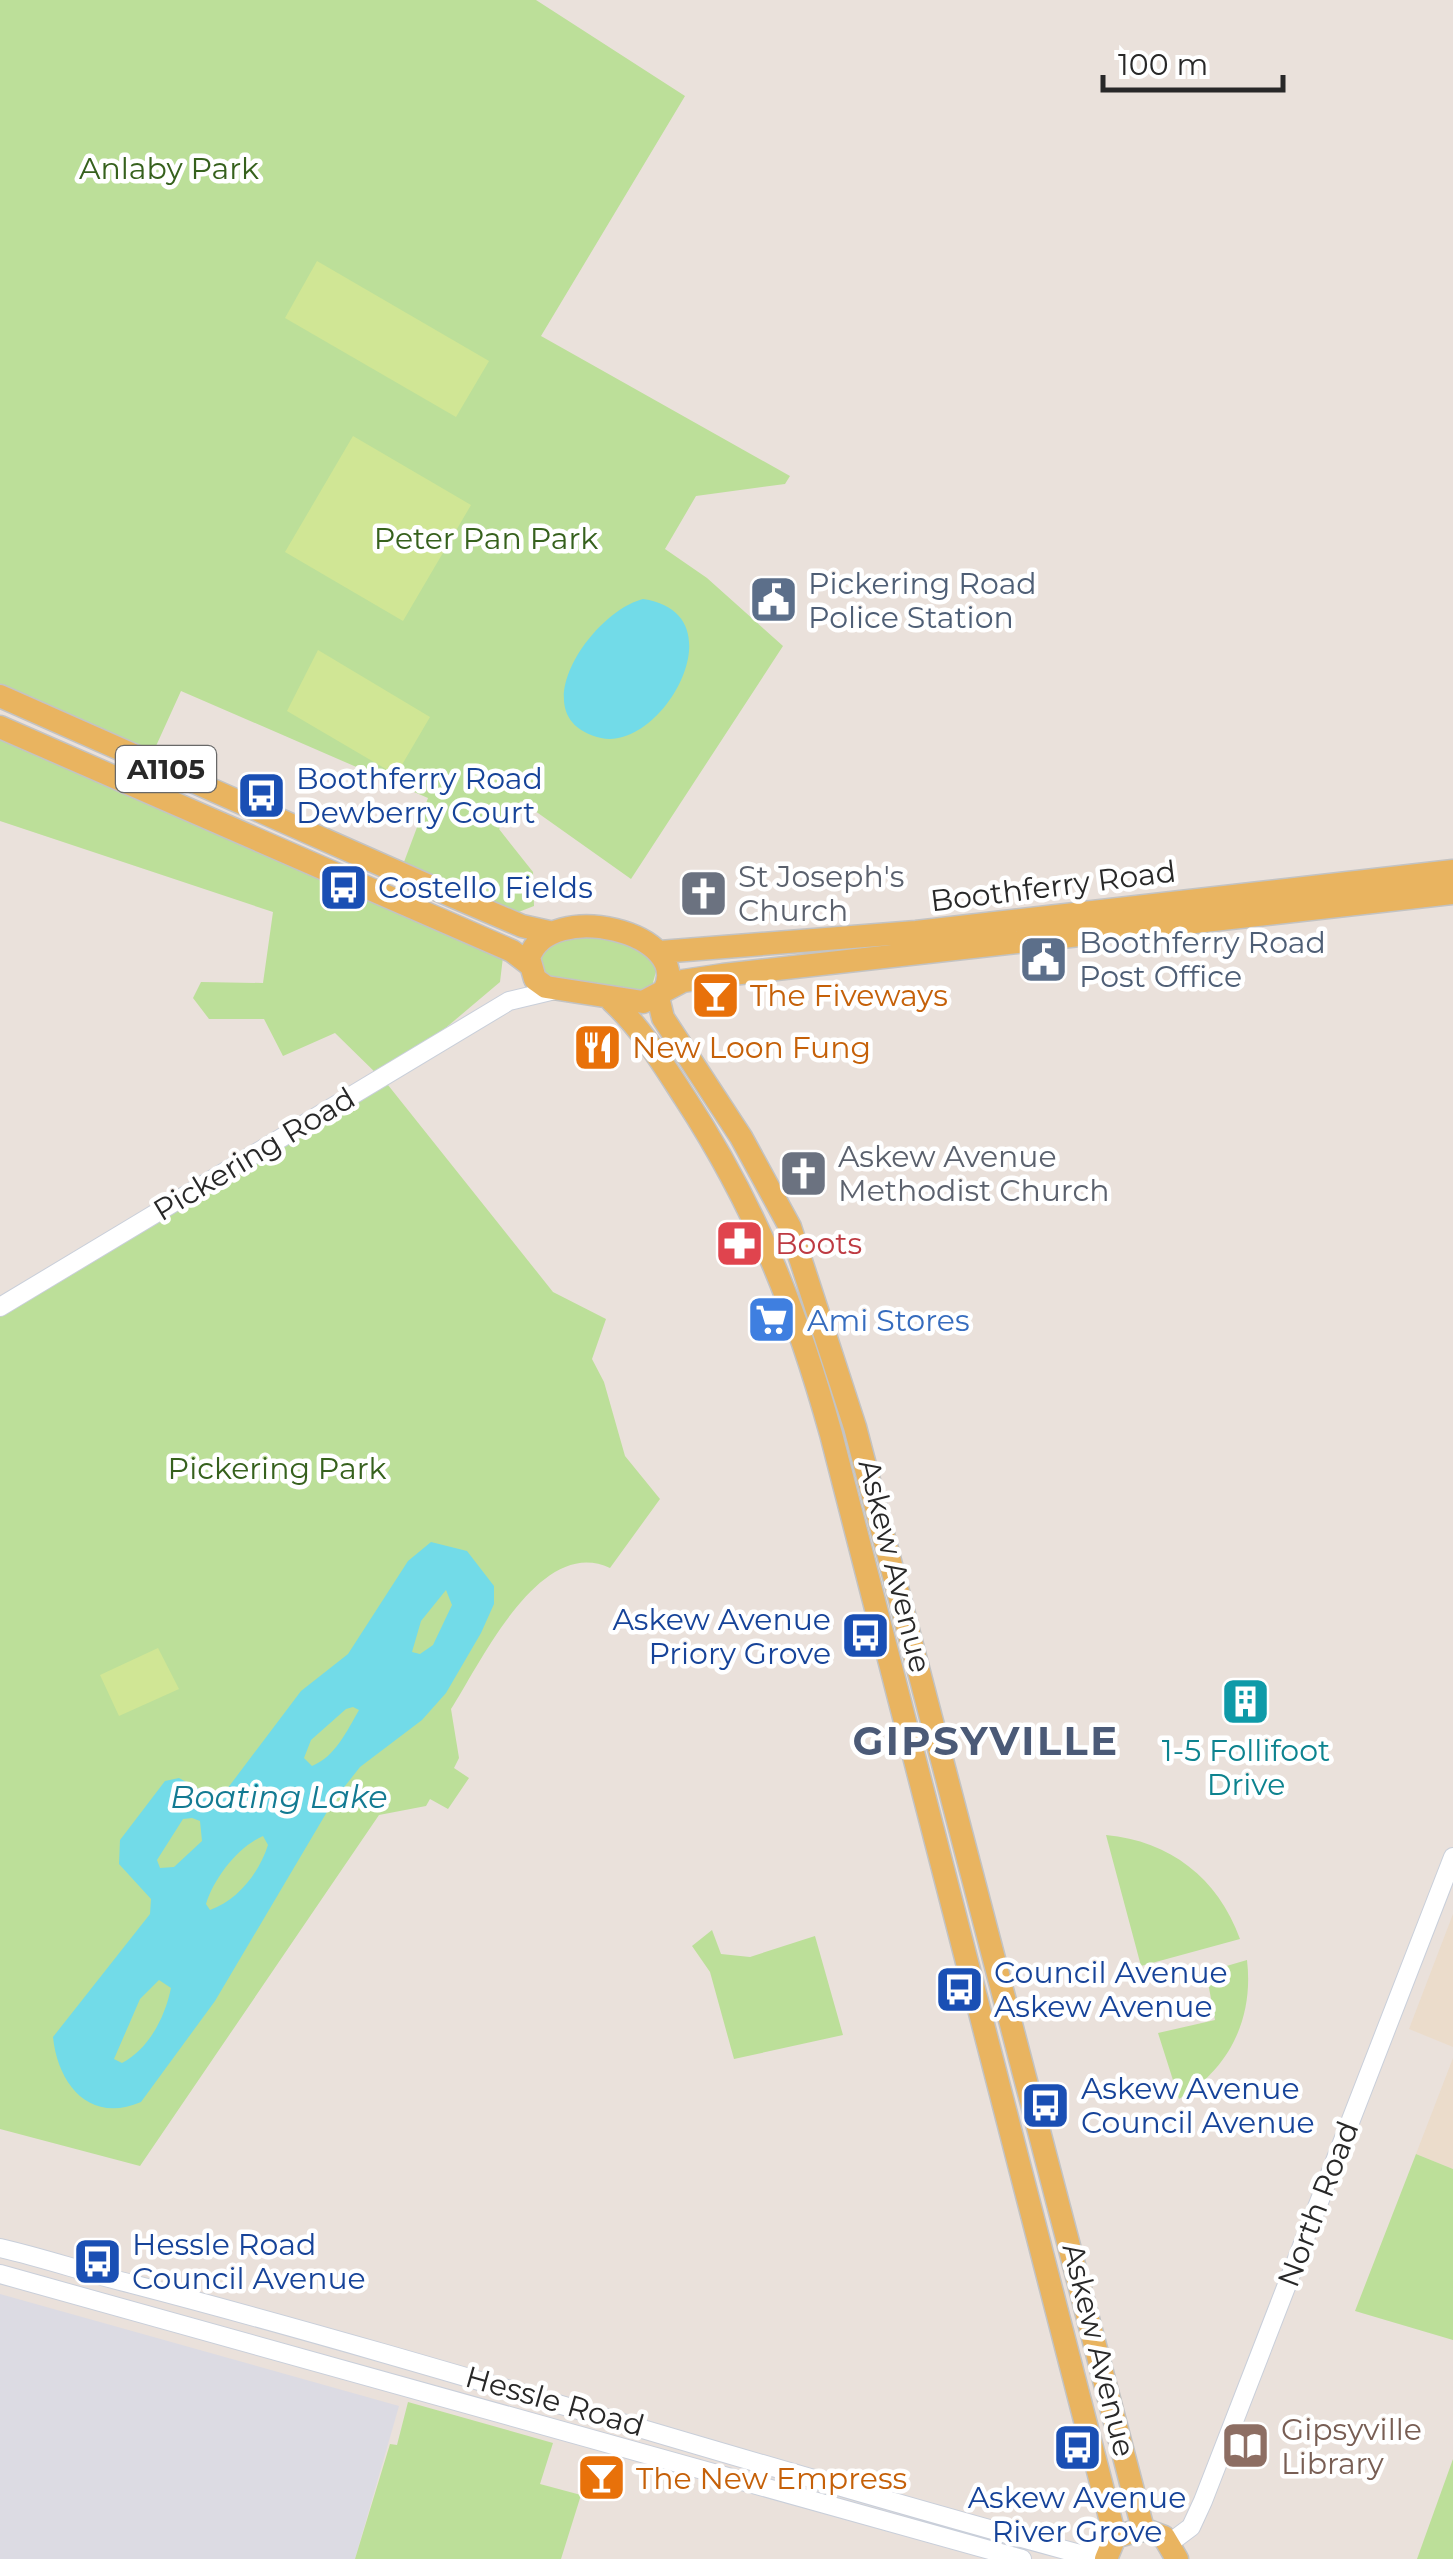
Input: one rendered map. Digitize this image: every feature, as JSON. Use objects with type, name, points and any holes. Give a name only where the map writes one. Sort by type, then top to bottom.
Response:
[{"type":"main road","name":"A1105","points":[[0,696],[522,926],[549,932],[604,928],[632,936],[660,952]]},
{"type":"main road","name":"A1105","points":[[0,727],[512,951],[540,983],[555,990],[643,1002],[661,994]]},
{"type":"main road","name":"Boothferry Road","points":[[660,952],[916,932],[1453,870]]},
{"type":"main road","name":"Boothferry Road","points":[[661,994],[683,982],[723,975],[1453,893]]},
{"type":"main road","points":[[530,968],[533,947],[549,932]]},
{"type":"main road","name":"Askew Avenue","points":[[660,952],[668,966],[661,994],[664,1018],[741,1136],[804,1262],[852,1418],[1143,2529]]},
{"type":"main road","name":"Askew Avenue","points":[[612,1000],[645,1037],[714,1143],[778,1268],[812,1369],[1110,2547]]},
{"type":"main road","points":[[888,1659],[912,1654]]},
{"type":"main road","points":[[1110,2547],[1143,2529],[1174,2551]]},
{"type":"street","name":"Pickering Road","points":[[509,1001],[530,968]]},
{"type":"street","name":"Pickering Road","points":[[0,1307],[509,1001],[555,990]]},
{"type":"street","name":"North Road","points":[[1174,2551],[1191,2528],[1202,2501],[1453,1857]]},
{"type":"street","name":"Hessle Road","points":[[0,2248],[252,2314],[691,2440],[925,2513],[1080,2554],[1110,2547]]},
{"type":"street","name":"Hessle Road","points":[[0,2274],[1022,2559]]},
{"type":"shaded area","points":[[1453,1914],[1453,2047],[1409,2029]]},
{"type":"shaded area","points":[[1453,2058],[1453,2169],[1416,2154]]},
{"type":"shaded area","points":[[0,2294],[399,2406],[355,2559],[0,2559]]},
{"type":"green space","points":[[0,0],[536,0],[685,96],[541,336],[790,476],[785,484],[696,496],[665,549],[707,578],[783,646],[631,879],[521,801],[499,829],[533,872],[534,906],[516,913],[404,862],[428,798],[181,691],[151,757],[0,690]]},
{"type":"green space","points":[[317,261],[489,361],[456,417],[285,318]]},
{"type":"green space","points":[[353,436],[471,505],[403,621],[285,552]]},
{"type":"green space","points":[[318,650],[430,717],[396,775],[287,711]]},
{"type":"green space","name":"Pickering Park","points":[[0,735],[503,957],[500,982],[384,1080],[553,1292],[606,1319],[592,1359],[604,1382],[625,1456],[660,1499],[610,1568],[584,1562],[560,1569],[515,1609],[451,1709],[459,1758],[454,1768],[469,1778],[448,1809],[430,1799],[426,1806],[379,1815],[140,2166],[0,2129],[0,1310],[383,1080],[335,1033],[283,1056],[264,1019],[209,1019],[193,998],[201,982],[263,983],[273,912],[0,821]]},
{"type":"green space","points":[[595,937],[621,943],[645,955],[657,968],[652,986],[639,993],[544,977],[538,956],[556,940]]},
{"type":"green space","points":[[158,1648],[179,1689],[119,1716],[100,1675]]},
{"type":"green space","points":[[1106,1835],[1151,1845],[1189,1866],[1219,1898],[1240,1939],[1141,1966]]},
{"type":"green space","points":[[712,1930],[721,1954],[750,1957],[815,1936],[843,2035],[734,2059],[710,1972],[692,1946]]},
{"type":"green space","points":[[1247,1960],[1246,2002],[1234,2040],[1212,2073],[1179,2099],[1158,2033],[1215,2020],[1206,1972]]},
{"type":"green space","points":[[1416,2154],[1453,2169],[1453,2340],[1355,2311]]},
{"type":"green space","points":[[408,2402],[553,2443],[540,2484],[581,2495],[561,2559],[355,2559],[390,2444],[397,2445]]},
{"type":"green space","points":[[1453,2459],[1453,2559],[1417,2559]]},
{"type":"water","points":[[643,599],[672,610],[686,629],[689,653],[682,679],[667,704],[647,724],[624,737],[601,738],[577,727],[566,710],[565,689],[585,644],[623,608]]},
{"type":"water","name":"Boating Lake","points":[[431,1542],[467,1551],[494,1586],[494,1604],[481,1633],[446,1693],[422,1720],[360,1767],[334,1800],[215,2001],[141,2102],[106,2108],[92,2104],[70,2084],[53,2037],[150,1914],[151,1899],[119,1864],[120,1840],[165,1781],[179,1778],[210,1795],[224,1793],[301,1691],[348,1654],[408,1561]],"holes":[[[446,1590],[452,1605],[433,1645],[420,1654],[412,1652],[421,1621]],[[346,1709],[359,1710],[334,1750],[312,1766],[304,1758],[311,1740]],[[183,1819],[200,1821],[202,1841],[174,1867],[160,1868],[157,1860]],[[263,1836],[268,1845],[246,1884],[230,1900],[210,1910],[206,1904],[215,1884],[245,1848]],[[159,1980],[171,1988],[165,2010],[148,2041],[122,2063],[114,2059],[140,1999]]]},
{"type":"place","name":"Pickering Road Police Station","points":[[773,600]]},
{"type":"place","name":"Boothferry Road Dewberry Court","points":[[261,795]]},
{"type":"place","name":"Costello Fields","points":[[343,887]]},
{"type":"place","name":"St Joseph's Church","points":[[703,893]]},
{"type":"place","name":"Boothferry Road Post Office","points":[[1044,959]]},
{"type":"place","name":"The Fiveways","points":[[715,995]]},
{"type":"place","name":"New Loon Fung","points":[[597,1047]]},
{"type":"place","name":"Askew Avenue Methodist Church","points":[[803,1173]]},
{"type":"place","name":"Boots","points":[[740,1243]]},
{"type":"place","name":"Ami Stores","points":[[772,1320]]},
{"type":"place","name":"Askew Avenue Priory Grove","points":[[866,1636]]},
{"type":"place","name":"1-5 Follifoot Drive","points":[[1246,1701]]},
{"type":"place","name":"Council Avenue Askew Avenue","points":[[959,1989]]},
{"type":"place","name":"Askew Avenue Council Avenue","points":[[1046,2105]]},
{"type":"place","name":"Hessle Road Council Avenue","points":[[97,2261]]},
{"type":"place","name":"Gipsyville Library","points":[[1246,2446]]},
{"type":"place","name":"Askew Avenue River Grove","points":[[1077,2448]]},
{"type":"place","name":"The New Empress","points":[[601,2478]]},
{"type":"district","name":"GIPSYVILLE","points":[[986,1740]]},
{"type":"park label","name":"Anlaby Park","points":[[169,168]]},
{"type":"park label","name":"Peter Pan Park","points":[[486,538]]}]
